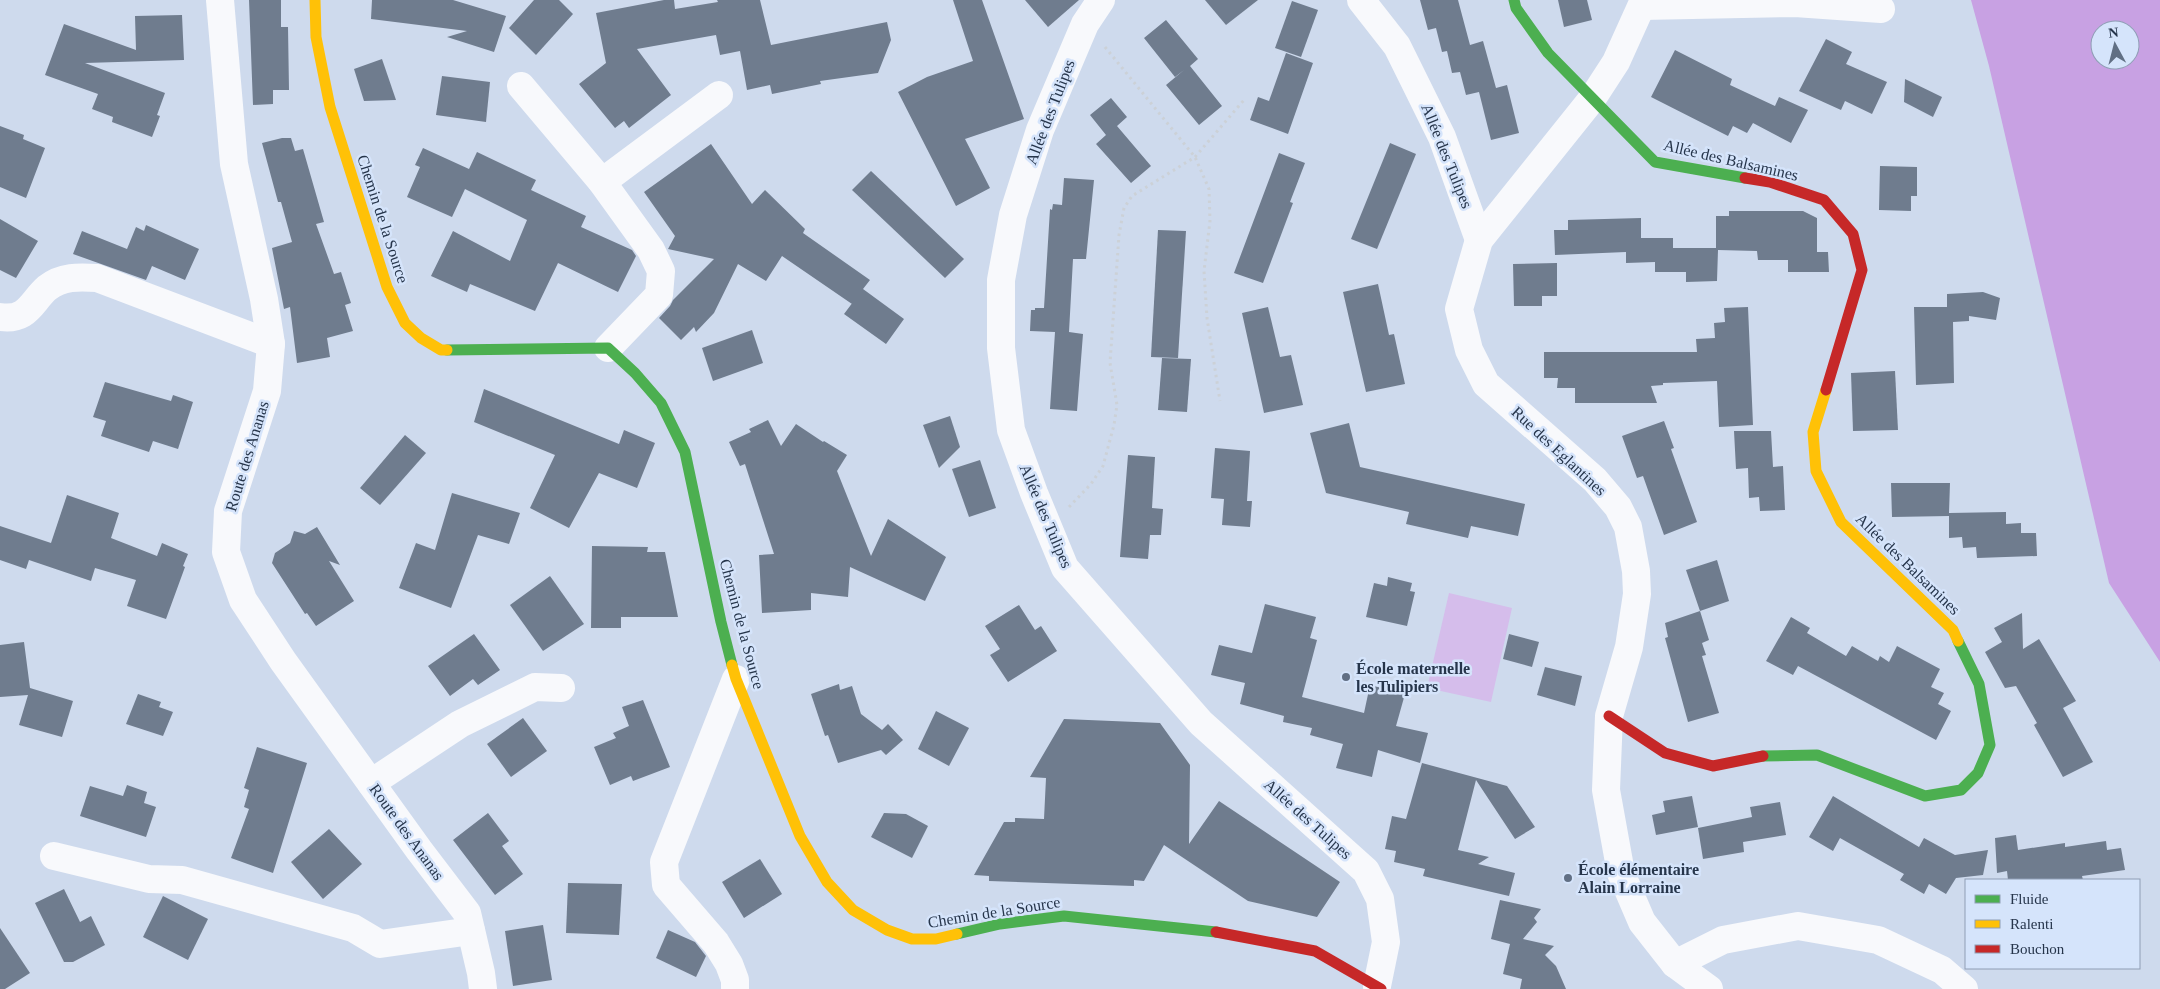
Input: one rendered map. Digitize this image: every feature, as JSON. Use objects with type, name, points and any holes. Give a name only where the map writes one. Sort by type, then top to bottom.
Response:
[{"type":"street","name":"Route des Ananas","points":[[220,0],[234,164],[264,299],[270,344],[267,391],[228,512],[226,552],[243,600],[283,661],[467,913],[482,973],[483,989]]},
{"type":"street","name":"Chemin de la Source","points":[[315,0],[316,37],[330,107],[387,287],[406,323],[421,338],[441,350],[608,348],[635,373],[661,403],[685,452],[736,679],[800,836],[827,882],[853,910],[886,930],[912,939],[936,939],[1000,924],[1064,916],[1206,930],[1315,951],[1378,988]]},
{"type":"street","name":"Allée des Tulipes","points":[[1101,0],[1085,24],[1040,130],[1014,214],[1001,280],[1001,348],[1011,430],[1064,568],[1202,723],[1366,871],[1380,898],[1386,942],[1378,988]]},
{"type":"street","name":"Allée des Tulipes","points":[[1361,0],[1397,46],[1434,120],[1453,163],[1479,240]]},
{"type":"street","name":"Allée des Balsamines","points":[[1514,0],[1516,8],[1548,53],[1655,162],[1770,182],[1824,200],[1853,234],[1862,270],[1814,432],[1816,470],[1841,522],[1953,630],[1979,684],[1990,745],[1978,773],[1961,790],[1925,796],[1817,756],[1771,755],[1713,766],[1665,753],[1609,716]]},
{"type":"street","points":[[1643,3],[1796,3],[1882,9]]},
{"type":"street","name":"Rue des Eglantines","points":[[1643,3],[1616,62],[1592,99],[1479,240],[1459,309],[1469,350],[1486,384],[1595,480],[1618,508],[1628,528],[1636,571],[1637,594],[1629,647],[1609,716],[1606,790],[1621,873],[1642,922],[1675,964],[1709,989]]},
{"type":"street","points":[[522,86],[602,182],[651,250],[661,271],[659,295],[608,348]]},
{"type":"street","points":[[602,182],[719,95]]},
{"type":"street","points":[[0,318],[28,312],[48,287],[72,276],[96,278],[270,344]]},
{"type":"street","points":[[735,989],[735,980],[729,964],[716,942],[666,885],[664,862],[736,679]]},
{"type":"street","points":[[371,784],[460,724],[536,687],[562,688]]},
{"type":"street","points":[[54,856],[149,879],[182,880],[353,928],[380,944],[471,931]]},
{"type":"street","points":[[1675,964],[1722,940],[1798,926],[1878,940],[1942,970],[1964,989]]},
{"type":"path","points":[[1085,24],[1195,156],[1209,189],[1210,221],[1204,271],[1207,318],[1220,401]]},
{"type":"path","points":[[1048,529],[1091,484],[1103,466],[1110,445],[1117,405],[1110,363],[1119,234],[1124,208],[1132,196],[1195,156],[1244,100]]},
{"type":"shaded area","points":[[1971,0],[2160,0],[2160,662],[2109,583],[1989,66]]},
{"type":"shaded area","points":[[1449,593],[1512,608],[1491,702],[1427,688]]},
{"type":"building","points":[[249,0],[281,0],[281,27],[288,27],[289,90],[273,90],[273,104],[253,105]]},
{"type":"building","points":[[372,0],[453,0],[506,16],[494,52],[447,37],[467,31],[371,19]]},
{"type":"building","points":[[534,0],[559,0],[573,14],[536,55],[509,28]]},
{"type":"building","points":[[664,0],[674,0],[675,9],[718,2],[717,0],[760,0],[771,45],[887,22],[891,40],[878,73],[820,81],[821,84],[772,94],[770,85],[747,90],[740,51],[720,55],[716,35],[637,49],[671,95],[629,128],[624,121],[615,128],[579,84],[606,63],[596,13]]},
{"type":"building","points":[[953,0],[982,0],[1024,119],[965,139],[990,188],[956,206],[898,92],[927,77],[973,61]]},
{"type":"building","points":[[1025,0],[1079,0],[1048,27]]},
{"type":"building","points":[[1205,0],[1258,0],[1226,25]]},
{"type":"building","points":[[1420,0],[1458,0],[1470,45],[1483,41],[1496,88],[1507,85],[1519,133],[1491,140],[1479,92],[1466,95],[1460,72],[1452,73],[1447,51],[1442,52],[1436,28],[1428,30]]},
{"type":"building","points":[[1558,0],[1587,0],[1592,20],[1564,27]]},
{"type":"building","points":[[1292,1],[1318,10],[1301,57],[1275,48]]},
{"type":"building","points":[[182,15],[184,60],[85,63],[165,93],[157,115],[160,116],[152,137],[112,122],[113,117],[92,109],[98,94],[45,75],[64,24],[136,50],[135,16]]},
{"type":"building","points":[[1166,20],[1198,59],[1190,66],[1222,106],[1199,125],[1166,85],[1184,70],[1175,77],[1144,38]]},
{"type":"building","points":[[1826,39],[1852,52],[1846,64],[1887,82],[1872,114],[1845,101],[1841,110],[1799,91]]},
{"type":"building","points":[[1675,50],[1732,79],[1730,85],[1775,106],[1779,97],[1808,110],[1791,143],[1753,123],[1747,133],[1733,126],[1728,136],[1651,97]]},
{"type":"building","points":[[1286,53],[1313,63],[1288,134],[1250,120],[1258,97],[1269,101]]},
{"type":"building","points":[[382,59],[396,100],[364,101],[354,69]]},
{"type":"building","points":[[442,76],[490,82],[486,122],[436,115]]},
{"type":"building","points":[[1905,79],[1942,97],[1933,117],[1904,102]]},
{"type":"building","points":[[1111,98],[1127,117],[1117,126],[1151,166],[1131,183],[1096,144],[1106,135],[1090,115]]},
{"type":"building","points":[[0,126],[24,135],[23,139],[45,148],[26,198],[0,187]]},
{"type":"building","points":[[282,138],[291,138],[295,151],[303,149],[324,222],[316,224],[334,274],[341,272],[351,303],[345,305],[353,331],[327,338],[330,357],[297,363],[290,307],[284,309],[272,248],[292,242],[281,202],[278,202],[262,143]]},
{"type":"building","points":[[1390,143],[1416,154],[1377,249],[1351,239]]},
{"type":"building","points":[[711,144],[752,204],[765,190],[805,229],[803,233],[870,280],[863,289],[904,319],[886,344],[844,314],[852,304],[782,256],[766,281],[738,264],[714,313],[696,332],[694,327],[681,340],[659,318],[673,300],[714,259],[668,249],[675,236],[644,192]]},
{"type":"building","points":[[423,148],[469,169],[477,152],[536,180],[531,190],[586,216],[581,227],[632,250],[636,256],[618,292],[558,263],[535,311],[470,284],[467,292],[431,276],[453,231],[510,261],[527,220],[465,189],[452,217],[407,197],[420,167],[415,165]]},
{"type":"building","points":[[1279,153],[1305,163],[1290,202],[1293,203],[1263,283],[1234,273]]},
{"type":"building","points":[[1880,166],[1917,167],[1917,196],[1911,196],[1911,211],[1879,210]]},
{"type":"building","points":[[871,171],[964,259],[945,278],[852,190]]},
{"type":"building","points":[[1064,178],[1094,180],[1086,259],[1073,259],[1069,332],[1083,334],[1077,411],[1050,409],[1055,332],[1030,331],[1031,310],[1044,308],[1050,209],[1052,210],[1053,204],[1062,205]]},
{"type":"building","points":[[1729,211],[1803,211],[1817,218],[1817,252],[1828,252],[1829,272],[1788,272],[1788,260],[1758,260],[1757,251],[1718,250],[1717,281],[1686,282],[1686,272],[1655,272],[1655,262],[1626,263],[1626,252],[1555,255],[1554,230],[1568,230],[1568,220],[1641,218],[1641,238],[1673,238],[1673,248],[1716,248],[1716,216],[1729,216]]},
{"type":"building","points":[[0,219],[38,241],[16,278],[0,270]]},
{"type":"building","points":[[146,225],[199,249],[185,280],[152,266],[146,280],[73,254],[82,231],[127,249],[136,227],[144,231]]},
{"type":"building","points":[[1158,230],[1186,231],[1178,358],[1151,357]]},
{"type":"building","points":[[1557,263],[1557,296],[1542,296],[1542,306],[1514,306],[1513,264]]},
{"type":"building","points":[[1378,284],[1389,335],[1394,334],[1405,384],[1366,392],[1343,292]]},
{"type":"building","points":[[1983,292],[2000,298],[1996,320],[1969,316],[1969,321],[1953,322],[1954,383],[1916,385],[1914,307],[1947,307],[1947,294]]},
{"type":"building","points":[[1268,307],[1280,357],[1291,355],[1303,405],[1264,413],[1242,313]]},
{"type":"building","points":[[1748,307],[1753,425],[1719,427],[1717,381],[1663,383],[1663,385],[1651,386],[1657,403],[1575,403],[1575,388],[1557,388],[1558,378],[1544,378],[1544,352],[1697,352],[1696,339],[1715,338],[1714,323],[1725,322],[1724,308]]},
{"type":"building","points":[[752,330],[763,363],[713,381],[702,348]]},
{"type":"building","points":[[1162,358],[1191,359],[1187,412],[1158,410]]},
{"type":"building","points":[[1895,371],[1898,430],[1853,431],[1851,373]]},
{"type":"building","points":[[105,382],[171,401],[173,395],[193,402],[178,449],[153,441],[149,452],[101,436],[106,421],[93,417]]},
{"type":"building","points":[[484,389],[619,444],[624,430],[655,443],[637,488],[599,473],[569,528],[530,508],[555,455],[474,422]]},
{"type":"building","points":[[950,416],[960,447],[939,468],[923,425]]},
{"type":"building","points":[[768,420],[781,446],[796,424],[847,455],[837,471],[871,556],[888,519],[946,557],[925,601],[850,567],[848,597],[811,593],[811,610],[762,613],[759,555],[774,554],[745,464],[740,466],[729,442],[751,432],[749,429]]},
{"type":"building","points":[[1664,421],[1674,448],[1671,449],[1697,522],[1664,535],[1643,476],[1637,478],[1622,436]]},
{"type":"building","points":[[1349,423],[1360,467],[1525,504],[1518,536],[1471,526],[1468,538],[1406,524],[1409,512],[1326,493],[1310,433]]},
{"type":"building","points":[[1734,431],[1771,431],[1773,467],[1783,466],[1785,510],[1760,511],[1759,497],[1749,498],[1748,468],[1736,469]]},
{"type":"building","points":[[405,435],[426,453],[380,505],[360,488]]},
{"type":"building","points":[[1215,448],[1250,451],[1247,501],[1252,501],[1250,527],[1222,525],[1224,499],[1211,498]]},
{"type":"building","points":[[1128,455],[1155,457],[1152,508],[1163,509],[1161,535],[1150,535],[1148,559],[1120,557]]},
{"type":"building","points":[[980,460],[996,508],[969,517],[952,469]]},
{"type":"building","points":[[1891,483],[1950,483],[1949,513],[2006,512],[2006,524],[2021,523],[2021,533],[2036,533],[2037,556],[1977,558],[1976,547],[1963,548],[1962,537],[1949,538],[1949,516],[1892,517]]},
{"type":"building","points":[[452,493],[520,513],[509,544],[478,535],[451,608],[399,588],[416,543],[435,550]]},
{"type":"building","points":[[67,495],[119,513],[111,538],[157,556],[162,543],[188,554],[166,619],[127,606],[136,580],[95,568],[91,581],[29,560],[26,569],[0,560],[0,526],[51,543]]},
{"type":"building","points":[[317,527],[340,565],[329,561],[354,601],[316,626],[307,613],[305,614],[272,563],[275,553],[290,543],[294,531],[305,534]]},
{"type":"building","points":[[592,546],[648,547],[647,552],[665,552],[678,617],[621,617],[621,628],[591,628]]},
{"type":"building","points":[[1717,560],[1729,601],[1700,611],[1686,570]]},
{"type":"building","points":[[550,576],[584,624],[543,651],[510,605]]},
{"type":"building","points":[[1388,577],[1412,583],[1410,591],[1415,592],[1407,626],[1366,617],[1374,583],[1387,586]]},
{"type":"building","points":[[1265,604],[1316,617],[1310,638],[1317,640],[1302,697],[1364,713],[1370,685],[1405,694],[1396,726],[1428,733],[1420,763],[1378,750],[1372,777],[1336,768],[1343,744],[1310,735],[1312,728],[1283,722],[1284,716],[1240,704],[1245,683],[1211,675],[1219,645],[1252,653]]},
{"type":"building","points":[[1019,605],[1035,630],[1041,626],[1057,651],[1008,682],[990,655],[1000,649],[985,626]]},
{"type":"building","points":[[1700,611],[1709,640],[1702,643],[1706,655],[1702,656],[1719,713],[1688,722],[1665,638],[1668,637],[1665,623]]},
{"type":"building","points":[[2022,613],[2023,649],[2039,639],[2076,701],[2063,708],[2093,762],[2063,777],[2034,725],[2037,723],[2016,686],[2005,688],[1985,652],[2002,642],[1994,628]]},
{"type":"building","points":[[1791,617],[1810,628],[1807,633],[1846,656],[1852,646],[1878,661],[1880,656],[1889,662],[1897,646],[1940,669],[1931,687],[1944,693],[1938,704],[1951,711],[1936,740],[1798,666],[1793,675],[1766,661]]},
{"type":"building","points":[[474,634],[500,670],[478,685],[473,679],[450,696],[428,666]]},
{"type":"building","points":[[1509,634],[1539,642],[1532,667],[1503,659]]},
{"type":"building","points":[[24,642],[30,688],[73,701],[62,737],[19,725],[28,695],[0,697],[0,645]]},
{"type":"building","points":[[1545,667],[1582,676],[1575,706],[1537,695]]},
{"type":"building","points":[[839,684],[840,690],[852,686],[861,714],[882,730],[888,724],[903,740],[886,755],[881,750],[838,763],[828,735],[825,736],[811,694]]},
{"type":"building","points":[[138,694],[161,702],[159,707],[173,712],[163,736],[126,724]]},
{"type":"building","points":[[643,700],[670,767],[633,781],[631,776],[610,785],[594,747],[616,738],[613,733],[629,726],[622,707]]},
{"type":"building","points":[[936,711],[969,728],[949,766],[918,749]]},
{"type":"building","points":[[523,718],[547,751],[511,777],[487,744]]},
{"type":"building","points":[[1064,719],[1160,723],[1190,765],[1189,844],[1219,801],[1340,882],[1317,917],[1248,901],[1164,845],[1144,881],[1134,880],[1134,886],[989,881],[989,876],[974,875],[1004,822],[1015,822],[1015,818],[1044,819],[1046,778],[1030,777]]},
{"type":"building","points":[[257,747],[307,763],[273,873],[231,858],[249,809],[244,807],[249,790],[244,788]]},
{"type":"building","points":[[1422,763],[1507,786],[1535,827],[1515,839],[1476,780],[1458,850],[1489,857],[1478,864],[1515,873],[1509,896],[1423,876],[1425,869],[1394,862],[1396,851],[1385,849],[1392,816],[1406,819]]},
{"type":"building","points":[[127,785],[147,792],[144,803],[156,807],[146,837],[80,816],[90,786],[123,796]]},
{"type":"building","points":[[1692,796],[1698,827],[1656,835],[1652,815],[1665,812],[1663,801]]},
{"type":"building","points":[[1833,796],[1919,847],[1924,838],[1955,855],[1988,850],[1983,875],[1956,878],[1946,894],[1929,884],[1924,894],[1900,880],[1904,874],[1840,838],[1833,851],[1809,837]]},
{"type":"building","points":[[1780,802],[1786,835],[1743,842],[1744,852],[1703,859],[1698,828],[1752,817],[1750,807]]},
{"type":"building","points":[[488,813],[509,841],[502,846],[523,874],[495,895],[453,840]]},
{"type":"building","points":[[884,813],[906,814],[928,826],[912,858],[871,837]]},
{"type":"building","points":[[329,829],[362,864],[323,899],[291,862]]},
{"type":"building","points":[[2016,835],[2018,850],[2065,843],[2065,847],[2106,841],[2107,850],[2121,848],[2125,870],[2082,876],[2083,879],[2008,879],[2007,871],[1997,873],[1995,838]]},
{"type":"building","points":[[760,859],[782,894],[744,918],[722,882]]},
{"type":"building","points":[[568,883],[622,884],[619,935],[566,933]]},
{"type":"building","points":[[64,889],[80,922],[91,916],[105,945],[73,962],[64,962],[35,903]]},
{"type":"building","points":[[163,896],[208,919],[188,960],[143,937]]},
{"type":"building","points":[[1500,900],[1541,909],[1534,918],[1537,922],[1523,939],[1554,946],[1545,955],[1556,966],[1566,989],[1520,989],[1522,979],[1503,974],[1510,944],[1491,939]]},
{"type":"building","points":[[543,925],[552,980],[513,986],[505,931]]},
{"type":"building","points":[[0,928],[30,973],[5,989],[0,989]]},
{"type":"building","points":[[668,930],[695,942],[706,956],[696,977],[656,958]]},
{"type":"traffic: fast","points":[[1514,0],[1516,8],[1548,53],[1655,162],[1745,178]]},
{"type":"traffic: fast","points":[[447,350],[608,348],[635,373],[661,403],[685,452],[732,665]]},
{"type":"traffic: fast","points":[[1763,756],[1817,755],[1925,796],[1961,790],[1978,773],[1990,745],[1979,684],[1958,641]]},
{"type":"traffic: fast","points":[[957,934],[1000,924],[1064,916],[1216,932]]},
{"type":"traffic: slow","points":[[315,0],[316,37],[330,107],[387,287],[405,323],[421,338],[441,350],[447,350]]},
{"type":"traffic: slow","points":[[1826,390],[1813,432],[1816,471],[1841,522],[1953,630],[1958,641]]},
{"type":"traffic: slow","points":[[732,665],[800,836],[827,882],[853,910],[887,930],[912,939],[936,939],[957,934]]},
{"type":"traffic: jam","points":[[1745,178],[1770,182],[1824,200],[1853,234],[1862,270],[1826,390]]},
{"type":"traffic: jam","points":[[1609,716],[1665,753],[1713,766],[1763,756]]},
{"type":"traffic: jam","points":[[1216,932],[1315,951],[1381,989]]},
{"type":"place","name":"École maternelle les Tulipiers","points":[[1346,677]]},
{"type":"place","name":"École élémentaire Alain Lorraine","points":[[1568,878]]}]
